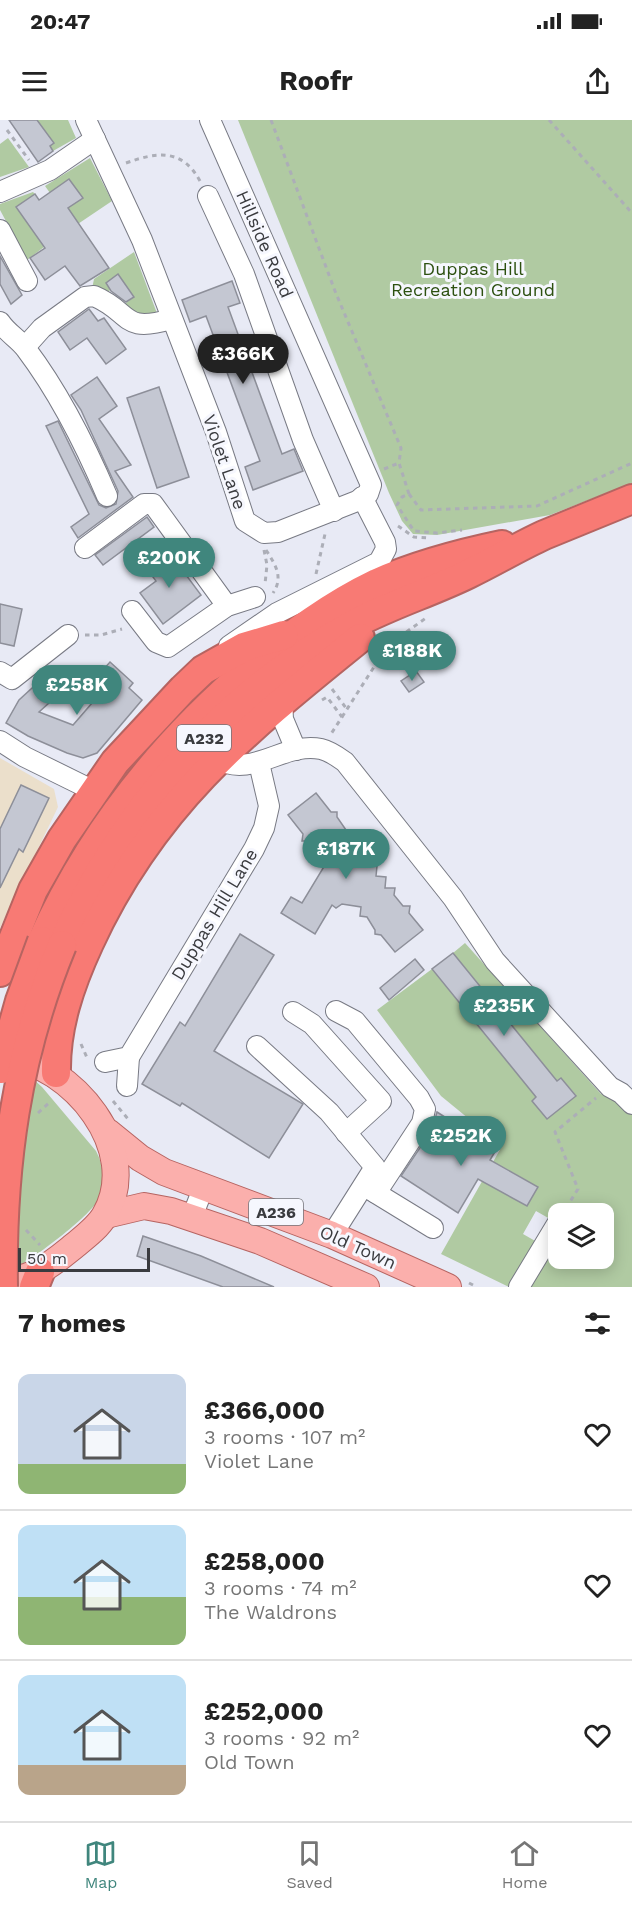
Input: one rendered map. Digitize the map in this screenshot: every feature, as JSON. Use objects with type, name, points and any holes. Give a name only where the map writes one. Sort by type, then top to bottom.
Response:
[{"type":"highway","name":"A232","points":[[0,1074],[20,1001],[52,943],[120,839],[157,790],[205,736],[242,702],[310,651],[355,624],[419,607],[467,574],[543,536],[632,499]]},
{"type":"highway","name":"A232","points":[[3,1287],[4,1193],[14,1101],[52,943],[57,906],[92,846],[145,771],[201,712],[292,633],[358,593],[401,573],[462,554],[543,536]]},
{"type":"highway","points":[[56,1073],[57,1039],[81,959],[108,904],[150,837],[217,759],[282,700],[419,607]]},
{"type":"highway","points":[[0,972],[33,890],[62,839],[94,791],[144,730],[203,670],[244,647],[292,633]]},
{"type":"main road","points":[[0,1055],[36,1063],[56,1073]]},
{"type":"main road","name":"Old Town","points":[[56,1073],[108,1132],[150,1165],[332,1235],[448,1287]]},
{"type":"main road","points":[[0,1282],[37,1279],[92,1231],[106,1215],[113,1193],[114,1175],[113,1152],[108,1132]]},
{"type":"main road","name":"Old Town","points":[[106,1215],[144,1206],[192,1217],[269,1245],[366,1287]]},
{"type":"street","name":"Violet Lane","points":[[86,120],[142,240],[216,432],[242,513],[250,526],[264,533],[278,532],[362,498]]},
{"type":"street","name":"Hillside Road","points":[[210,120],[369,475],[371,490],[362,498]]},
{"type":"street","points":[[0,192],[40,176],[95,139]]},
{"type":"street","points":[[208,196],[244,274],[303,440],[334,511]]},
{"type":"street","points":[[0,230],[27,281]]},
{"type":"street","points":[[25,347],[42,328],[85,297],[94,296],[133,323],[144,326],[171,319]]},
{"type":"street","points":[[0,322],[25,347],[86,445],[107,496]]},
{"type":"street","points":[[203,670],[256,626],[379,562],[386,549],[378,524],[362,498]]},
{"type":"street","points":[[85,548],[144,504],[153,504],[227,606]]},
{"type":"street","points":[[135,615],[156,642],[168,647],[227,606],[263,596]]},
{"type":"street","points":[[0,672],[12,679],[68,635]]},
{"type":"street","points":[[282,700],[283,718],[296,750]]},
{"type":"street","points":[[0,741],[25,757],[94,791]]},
{"type":"street","points":[[217,759],[226,764],[259,763],[296,750],[322,749],[345,762],[453,898],[495,961],[610,1087],[621,1093],[632,1104]]},
{"type":"street","name":"Duppas Hill Lane","points":[[127,1086],[129,1057],[264,828],[269,806],[259,763]]},
{"type":"street","points":[[332,1235],[422,1123],[425,1109],[419,1098],[355,1021],[336,1011]]},
{"type":"street","points":[[292,1012],[312,1024],[381,1101],[346,1133]]},
{"type":"street","points":[[257,1046],[329,1112],[375,1167],[370,1189]]},
{"type":"street","points":[[105,1062],[129,1057]]},
{"type":"street","points":[[192,1217],[204,1186]]},
{"type":"street","points":[[370,1189],[433,1228]]},
{"type":"street","points":[[519,1287],[548,1239]]},
{"type":"path","points":[[271,120],[335,291],[401,448],[399,463],[409,494],[421,510],[537,506],[632,463]]},
{"type":"path","points":[[549,120],[632,213]]},
{"type":"path","points":[[7,130],[40,176]]},
{"type":"path","points":[[110,168],[159,153],[175,157],[192,165],[208,196]]},
{"type":"path","points":[[383,469],[399,463]]},
{"type":"path","points":[[378,524],[394,518],[399,526],[414,537],[438,538],[462,533],[461,528],[437,533],[414,531],[397,505],[402,497],[409,494]]},
{"type":"path","points":[[263,547],[278,567],[278,590],[263,596],[267,579],[263,547]]},
{"type":"path","points":[[322,749],[388,645],[419,607]]},
{"type":"path","points":[[68,635],[101,635],[126,628],[135,615]]},
{"type":"path","points":[[329,685],[346,708]]},
{"type":"path","points":[[318,704],[327,697],[342,717]]},
{"type":"path","points":[[570,1203],[578,1189],[555,1132],[610,1087]]},
{"type":"shaded area","points":[[0,758],[54,789],[58,807],[0,928]]},
{"type":"green space","points":[[37,120],[68,120],[76,138],[53,151],[50,146],[53,143]]},
{"type":"green space","name":"Duppas Hill Recreation Ground","points":[[238,120],[632,120],[632,483],[550,515],[437,535],[413,534],[402,521],[389,493]]},
{"type":"green space","points":[[8,138],[29,167],[0,177],[0,144]]},
{"type":"green space","points":[[90,158],[112,201],[63,234],[63,211],[82,197],[69,179],[50,193],[45,186]]},
{"type":"green space","points":[[33,192],[35,194],[16,207],[44,247],[27,260],[0,210],[0,204]]},
{"type":"green space","points":[[134,252],[158,316],[146,320],[122,306],[134,297],[118,275],[106,283],[110,290],[106,294],[92,289],[94,279]]},
{"type":"green space","points":[[465,943],[601,1094],[618,1098],[632,1114],[632,1287],[509,1287],[441,1254],[502,1146],[441,1096],[377,1010],[432,969],[536,1097],[532,1101],[547,1119],[576,1095],[561,1078],[557,1081],[453,953]],"holes":[[[512,1172],[537,1187],[527,1206],[501,1191]]]},
{"type":"green space","points":[[32,1078],[96,1151],[101,1163],[103,1182],[98,1200],[84,1217],[47,1247],[15,1268],[17,1196]]},
{"type":"building","points":[[9,120],[37,120],[54,143],[50,146],[53,151],[38,162]]},
{"type":"building","points":[[69,179],[83,198],[68,208],[109,268],[80,286],[65,266],[45,280],[30,258],[45,248],[16,207],[35,194],[39,200]]},
{"type":"building","points":[[0,256],[22,295],[11,304],[0,284]]},
{"type":"building","points":[[118,274],[134,297],[126,302],[111,291],[106,283]]},
{"type":"building","points":[[232,281],[240,303],[228,307],[282,454],[294,449],[303,471],[253,490],[245,467],[260,461],[206,316],[190,322],[182,300]]},
{"type":"building","points":[[89,309],[98,321],[104,318],[126,349],[106,364],[87,338],[70,350],[58,332]]},
{"type":"building","points":[[97,377],[117,406],[99,419],[131,465],[115,471],[133,497],[78,538],[71,527],[89,514],[46,426],[58,421],[99,505],[106,508],[116,504],[118,491],[81,410],[71,395]]},
{"type":"building","points":[[159,387],[189,477],[157,488],[127,398]]},
{"type":"building","points":[[147,517],[154,527],[103,565],[95,555]]},
{"type":"building","points":[[169,552],[201,595],[163,624],[140,593],[156,581],[147,569]]},
{"type":"building","points":[[0,604],[22,609],[14,646],[0,643]]},
{"type":"building","points":[[110,662],[133,683],[129,688],[142,700],[97,753],[83,758],[67,753],[28,736],[6,723],[19,700],[43,678],[58,695],[39,712],[73,725],[105,688],[95,679]]},
{"type":"building","points":[[416,671],[424,682],[409,692],[401,681]]},
{"type":"building","points":[[21,785],[49,798],[23,852],[19,849],[0,888],[0,829]]},
{"type":"building","points":[[316,793],[331,812],[337,812],[337,817],[346,830],[352,830],[351,841],[360,841],[360,852],[344,865],[377,866],[376,876],[386,877],[385,888],[395,888],[394,895],[403,906],[410,906],[409,913],[423,930],[395,952],[381,935],[375,934],[367,917],[360,916],[361,907],[342,904],[336,908],[332,905],[315,934],[281,913],[291,897],[302,903],[328,860],[317,858],[314,848],[309,841],[302,841],[303,834],[288,815]]},
{"type":"building","points":[[240,934],[274,955],[214,1051],[303,1104],[269,1158],[182,1103],[180,1106],[142,1084],[180,1022],[185,1026]]},
{"type":"building","points":[[453,953],[557,1081],[561,1078],[576,1096],[547,1119],[532,1101],[536,1097],[432,969]]},
{"type":"building","points":[[415,959],[424,970],[389,1000],[380,988]]},
{"type":"building","points":[[437,1112],[496,1150],[490,1160],[538,1187],[527,1206],[478,1179],[458,1213],[401,1176],[432,1130]]},
{"type":"building","points":[[143,1236],[201,1256],[274,1287],[223,1287],[137,1256]]}]
